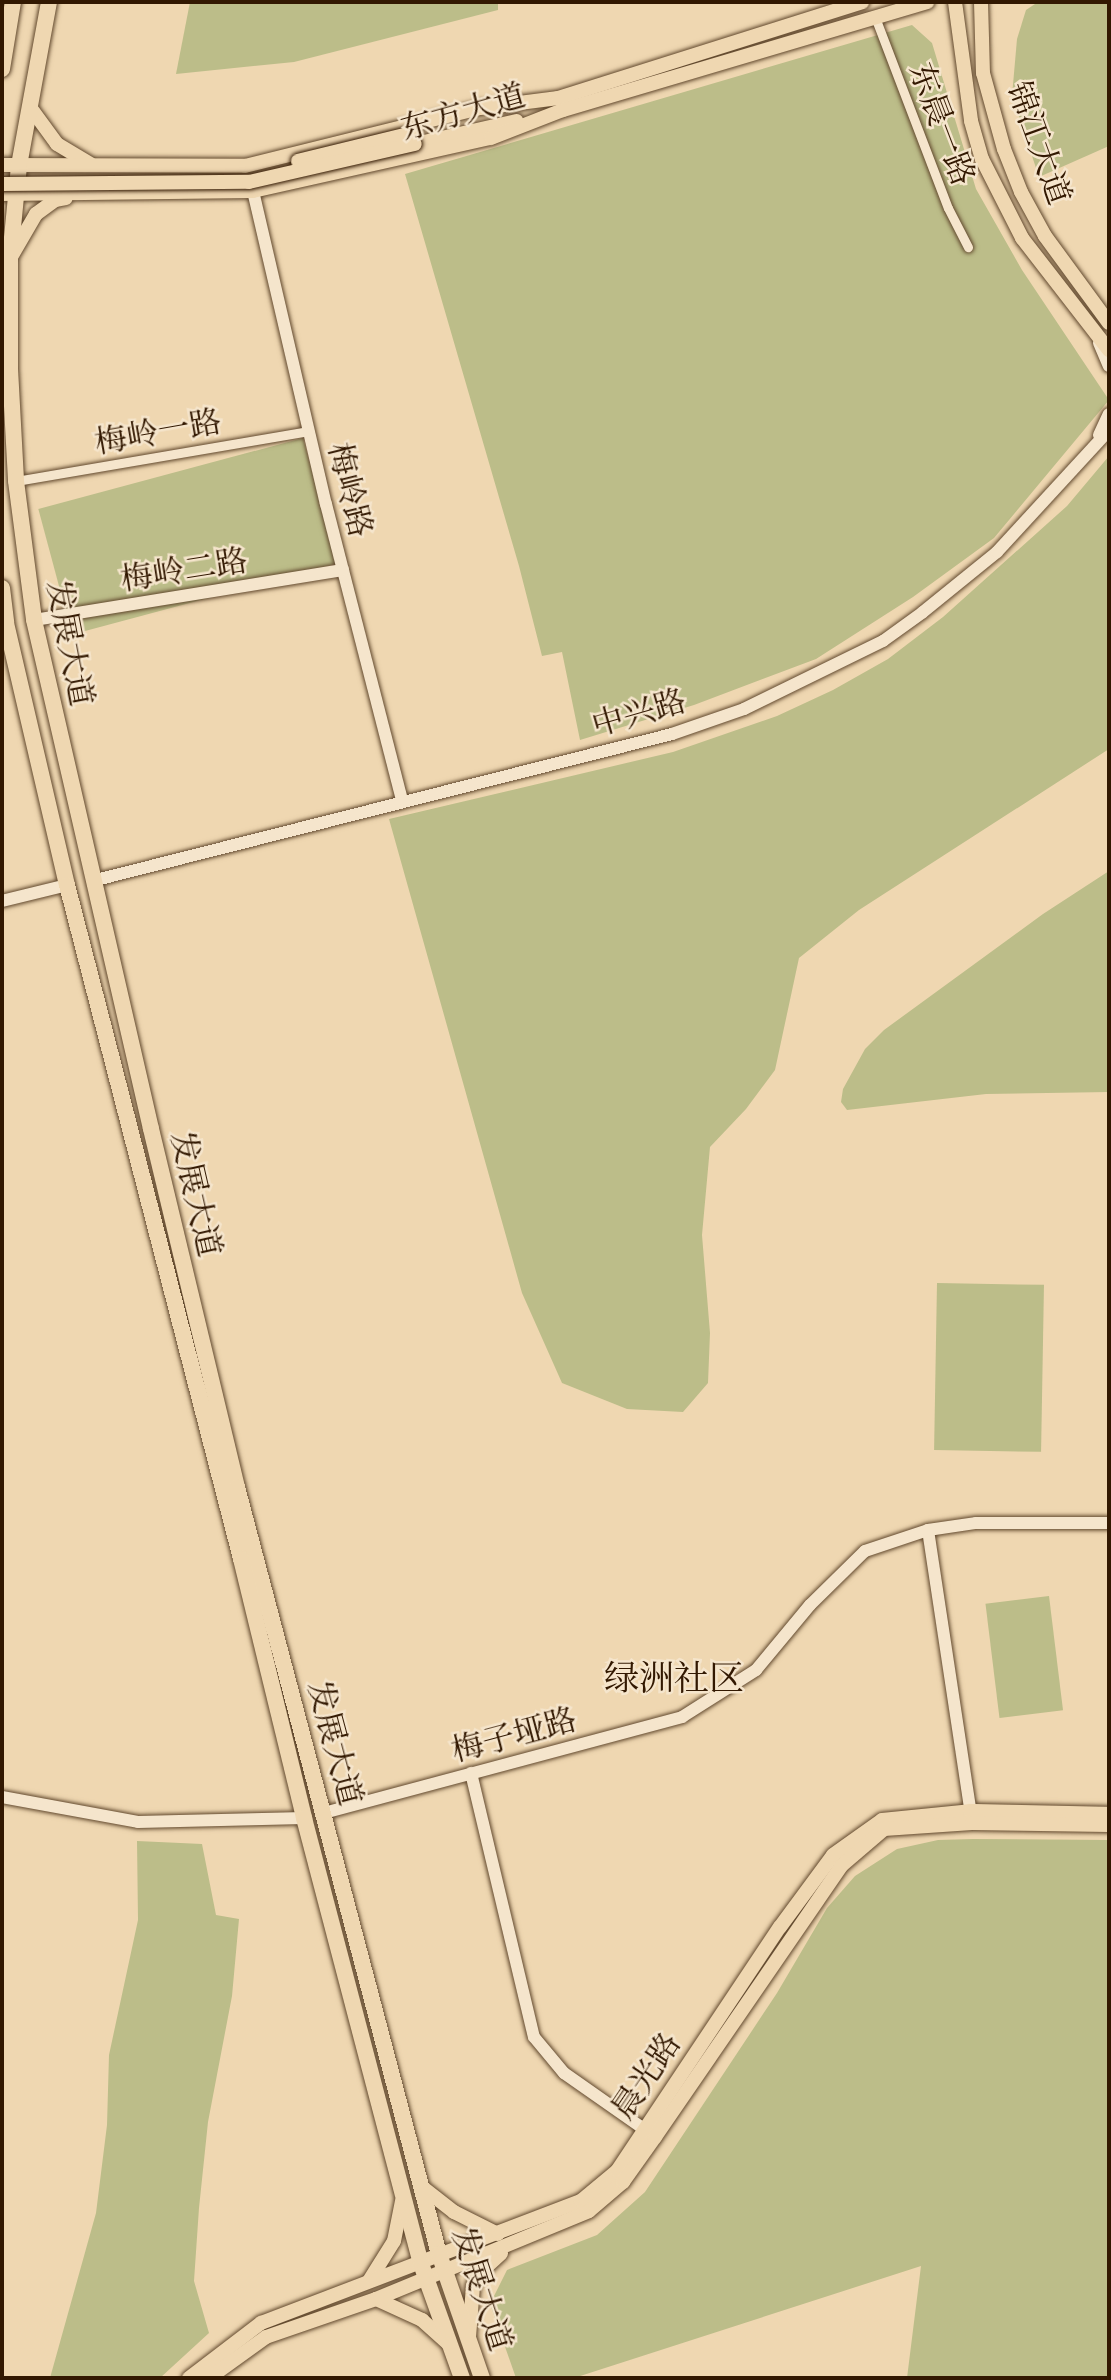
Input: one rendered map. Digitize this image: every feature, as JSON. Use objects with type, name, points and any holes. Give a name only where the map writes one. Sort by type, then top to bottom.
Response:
[{"type":"highway","points":[[2,69],[13,2]]},
{"type":"highway","name":"发展大道","points":[[49,2],[19,166],[10,194],[10,369],[16,481],[34,620],[237,1488],[439,2254],[482,2378]]},
{"type":"highway","name":"发展大道","points":[[2,588],[4,623],[66,885],[241,1559],[304,1818],[420,2261],[462,2378]]},
{"type":"main road","name":"东方大道","points":[[10,194],[253,191],[491,138],[560,104],[862,2]]},
{"type":"main road","name":"东方大道","points":[[2,165],[245,166],[480,108],[560,104],[927,2]]},
{"type":"main road","name":"锦江大道","points":[[955,2],[971,121],[982,159],[1022,238],[1109,350]]},
{"type":"main road","name":"锦江大道","points":[[981,2],[983,73],[1008,160],[1021,192],[1045,236],[1109,322]]},
{"type":"main road","points":[[2,174],[248,173],[560,104]]},
{"type":"main road","points":[[2,184],[249,181],[560,104]]},
{"type":"main road","points":[[30,107],[57,144],[94,166]]},
{"type":"main road","points":[[10,258],[36,214],[55,200],[86,193]]},
{"type":"main road","name":"晨光路","points":[[209,2378],[266,2337],[446,2272],[589,2211],[623,2182],[649,2133],[780,1927],[833,1855],[882,1820],[1109,1814]]},
{"type":"main road","name":"晨光路","points":[[971,1817],[1109,1825]]},
{"type":"main road","name":"晨光路","points":[[189,2378],[261,2323],[581,2201],[617,2171],[649,2133]]},
{"type":"main road","points":[[422,2187],[454,2212],[498,2234]]},
{"type":"main road","points":[[368,2282],[394,2241],[402,2196]]},
{"type":"main road","points":[[469,2342],[473,2286],[482,2271],[511,2244]]},
{"type":"main road","points":[[376,2299],[422,2320],[452,2347]]},
{"type":"street","name":"东晨一路","points":[[875,17],[948,208],[968,247]]},
{"type":"street","name":"梅岭路","points":[[253,191],[309,431],[401,801]]},
{"type":"street","points":[[1090,327],[1109,366]]},
{"type":"street","points":[[1093,447],[1109,414]]},
{"type":"street","name":"中兴路","points":[[96,880],[672,734],[744,709],[870,647],[923,612],[997,552],[1109,430]]},
{"type":"street","name":"梅岭一路","points":[[16,481],[309,431]]},
{"type":"street","points":[[1093,447],[1109,437]]},
{"type":"street","name":"梅岭二路","points":[[34,620],[343,570]]},
{"type":"street","points":[[2,901],[66,885]]},
{"type":"street","name":"梅子垭路","points":[[324,1812],[682,1717],[757,1670],[810,1605],[865,1551],[928,1531],[976,1523],[1109,1523]]},
{"type":"street","points":[[928,1531],[971,1817]]},
{"type":"street","points":[[471,1773],[534,2037],[564,2073],[649,2133]]},
{"type":"street","points":[[2,1797],[138,1822],[304,1818]]},
{"type":"green space","points":[[190,2],[498,2],[498,10],[294,62],[176,74]]},
{"type":"green space","points":[[1038,2],[1109,2],[1109,146],[1039,177],[1012,96],[1017,39],[1026,10]]},
{"type":"green space","points":[[912,25],[932,43],[976,189],[1022,270],[1109,400],[994,538],[913,597],[816,659],[694,705],[580,740],[562,652],[542,656],[519,566],[405,174]]},
{"type":"green space","points":[[303,438],[337,564],[72,634],[38,509]]},
{"type":"green space","points":[[1109,456],[1109,749],[859,910],[799,958],[775,1070],[746,1109],[710,1147],[702,1235],[710,1333],[708,1383],[683,1412],[627,1409],[562,1383],[522,1293],[389,819],[673,752],[777,716],[833,690],[888,659],[943,617],[1067,506]]},
{"type":"green space","points":[[1109,871],[1109,1092],[986,1094],[847,1110],[841,1102],[843,1089],[865,1049],[884,1030],[1043,914]]},
{"type":"green space","points":[[937,1283],[1044,1285],[1041,1452],[934,1450]]},
{"type":"green space","points":[[1049,1596],[1063,1710],[999,1718],[985,1604]]},
{"type":"green space","points":[[938,1840],[1109,1840],[1109,2378],[907,2378],[921,2266],[574,2378],[516,2378],[490,2304],[507,2270],[597,2235],[645,2192],[777,1993],[827,1908],[855,1876],[897,1849]]},
{"type":"green space","points":[[137,1841],[202,1844],[216,1915],[239,1919],[232,1996],[208,2122],[199,2208],[194,2281],[209,2333],[160,2378],[50,2378],[96,2213],[107,2125],[109,2055],[138,1920]]},
{"type":"district","name":"绿洲社区","points":[[674,1678]]}]
